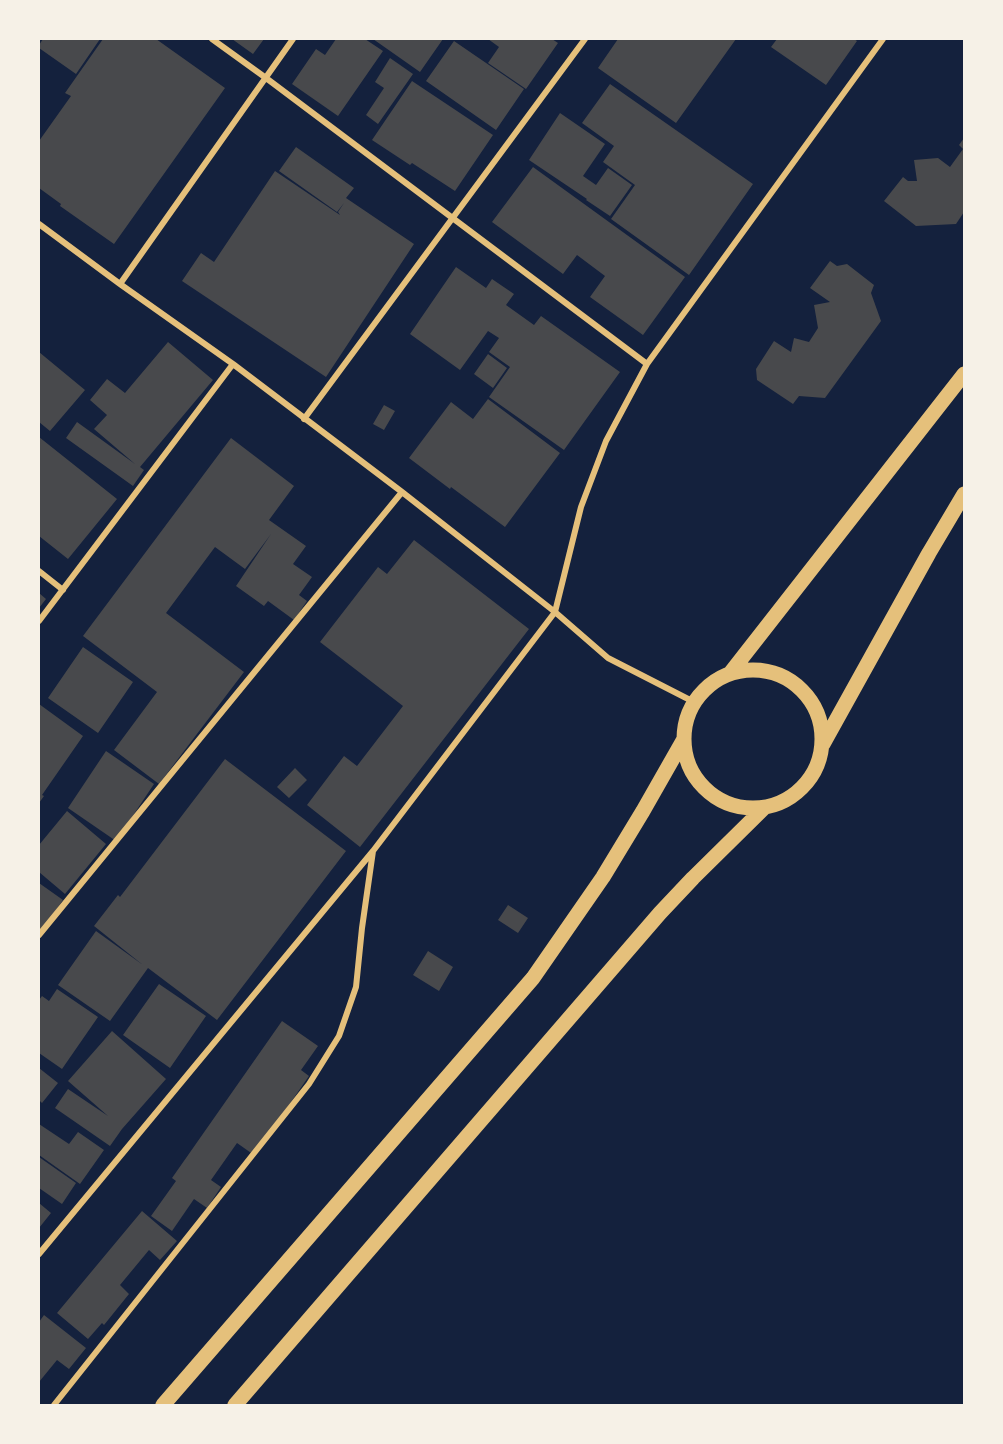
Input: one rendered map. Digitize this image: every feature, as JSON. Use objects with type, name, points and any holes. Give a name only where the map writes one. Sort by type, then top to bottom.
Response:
[{"type":"main road","points":[[964,374],[731,672],[704,689],[694,702],[686,720],[684,739],[686,756],[692,772],[708,792],[730,805],[747,808],[764,808],[798,793],[810,779],[819,762],[823,744],[964,494]]},
{"type":"main road","points":[[731,672],[754,669],[776,672],[796,684],[812,700],[821,721],[823,744]]},
{"type":"main road","points":[[163,1405],[533,978],[603,877],[684,739]]},
{"type":"main road","points":[[235,1405],[654,920],[764,808]]},
{"type":"street","points":[[212,39],[647,364]]},
{"type":"street","points":[[120,284],[293,39]]},
{"type":"street","points":[[304,419],[585,39]]},
{"type":"street","points":[[39,1254],[373,851],[555,612],[581,507],[606,441],[647,364],[883,39]]},
{"type":"street","points":[[39,224],[233,364],[402,492],[555,612],[608,658],[694,702]]},
{"type":"street","points":[[39,621],[233,364]]},
{"type":"street","points":[[39,935],[402,492]]},
{"type":"street","points":[[39,571],[63,590]]},
{"type":"street","points":[[54,1405],[309,1084],[339,1036],[356,987],[373,851]]},
{"type":"building","points":[[43,39],[100,39],[76,74],[39,48]]},
{"type":"building","points":[[103,39],[156,39],[225,88],[114,244],[60,206],[61,204],[39,188],[39,141],[71,96],[65,93]]},
{"type":"building","points":[[232,39],[264,39],[253,54]]},
{"type":"building","points":[[336,39],[365,39],[383,51],[338,116],[292,84],[316,49],[325,55]]},
{"type":"building","points":[[373,39],[443,39],[420,72]]},
{"type":"building","points":[[488,39],[552,39],[558,43],[526,89],[488,63],[499,47]]},
{"type":"building","points":[[618,39],[736,39],[676,123],[598,68]]},
{"type":"building","points":[[777,39],[854,39],[857,41],[826,85],[771,47]]},
{"type":"building","points":[[454,41],[524,89],[496,130],[426,81]]},
{"type":"building","points":[[390,58],[413,74],[378,124],[366,115],[384,88],[375,82]]},
{"type":"building","points":[[412,81],[493,135],[455,191],[372,140]]},
{"type":"building","points":[[610,84],[753,184],[689,275],[611,219],[635,185],[603,162],[614,146],[582,123]]},
{"type":"building","points":[[560,113],[605,144],[583,176],[596,185],[608,168],[632,185],[610,216],[529,160]]},
{"type":"building","points":[[964,138],[964,212],[956,224],[916,226],[884,201],[903,177],[908,181],[917,181],[914,160],[938,158],[950,167],[963,149],[959,145]]},
{"type":"building","points":[[296,147],[354,188],[346,198],[414,244],[326,377],[182,281],[201,253],[214,262],[275,171],[340,215],[338,212],[344,203],[337,212],[279,171]]},
{"type":"building","points":[[533,167],[685,277],[643,335],[590,297],[605,276],[577,255],[563,274],[492,222]]},
{"type":"building","points":[[830,261],[837,266],[847,264],[874,285],[871,293],[881,321],[825,398],[799,396],[793,404],[757,380],[756,369],[774,341],[791,352],[794,338],[809,342],[818,328],[814,305],[830,302],[810,288]]},
{"type":"building","points":[[456,267],[486,288],[492,279],[514,294],[506,305],[534,325],[541,316],[620,372],[564,450],[489,397],[510,367],[489,352],[499,338],[488,331],[460,370],[410,334]]},
{"type":"building","points":[[168,342],[213,380],[140,467],[144,470],[133,486],[66,438],[77,422],[135,464],[94,429],[107,415],[90,400],[107,379],[125,393]]},
{"type":"building","points":[[39,352],[85,390],[50,431],[39,422]]},
{"type":"building","points":[[488,354],[507,368],[493,388],[474,374]]},
{"type":"building","points":[[488,399],[560,453],[505,527],[409,458],[451,402],[473,419]]},
{"type":"building","points":[[384,405],[395,411],[384,430],[373,424]]},
{"type":"building","points":[[39,437],[117,499],[68,559],[39,536]]},
{"type":"building","points":[[231,438],[294,486],[269,520],[306,546],[293,564],[312,577],[299,595],[307,601],[294,620],[268,601],[264,606],[236,586],[271,534],[245,569],[215,547],[166,613],[244,672],[159,784],[114,750],[157,692],[83,636]]},
{"type":"building","points":[[414,540],[529,629],[360,847],[307,805],[344,756],[357,766],[403,706],[320,642],[378,567],[387,574]]},
{"type":"building","points":[[39,593],[46,599],[39,608]]},
{"type":"building","points":[[83,647],[133,682],[98,733],[48,698]]},
{"type":"building","points":[[39,704],[83,736],[42,795],[44,796],[39,803]]},
{"type":"building","points":[[106,751],[154,784],[116,841],[68,808]]},
{"type":"building","points":[[225,759],[346,851],[217,1020],[148,968],[110,1021],[58,985],[96,931],[143,965],[94,926],[118,895],[120,897]]},
{"type":"building","points":[[295,768],[307,780],[289,798],[277,787]]},
{"type":"building","points":[[67,811],[106,844],[65,894],[39,872],[39,845]]},
{"type":"building","points":[[39,883],[63,900],[39,934]]},
{"type":"building","points":[[508,905],[528,918],[518,933],[498,920]]},
{"type":"building","points":[[428,951],[453,967],[439,991],[413,975]]},
{"type":"building","points":[[159,984],[206,1016],[170,1068],[123,1035]]},
{"type":"building","points":[[57,989],[98,1017],[62,1069],[39,1053],[39,1000],[42,996],[49,1001]]},
{"type":"building","points":[[282,1021],[318,1046],[301,1070],[309,1076],[254,1155],[237,1143],[211,1180],[221,1187],[207,1208],[194,1199],[172,1231],[151,1216],[176,1181],[172,1178]]},
{"type":"building","points":[[112,1031],[166,1079],[110,1146],[55,1108],[68,1089],[108,1116],[68,1081]]},
{"type":"building","points":[[39,1068],[58,1083],[42,1103],[39,1100]]},
{"type":"building","points":[[39,1124],[69,1144],[78,1132],[104,1150],[80,1184],[39,1155]]},
{"type":"building","points":[[39,1157],[76,1183],[62,1204],[39,1188]]},
{"type":"building","points":[[39,1203],[51,1213],[39,1228]]},
{"type":"building","points":[[142,1211],[177,1241],[160,1260],[149,1250],[120,1285],[129,1294],[104,1325],[102,1323],[88,1339],[57,1313]]},
{"type":"building","points":[[44,1315],[86,1348],[69,1369],[57,1360],[39,1382],[39,1322]]}]
